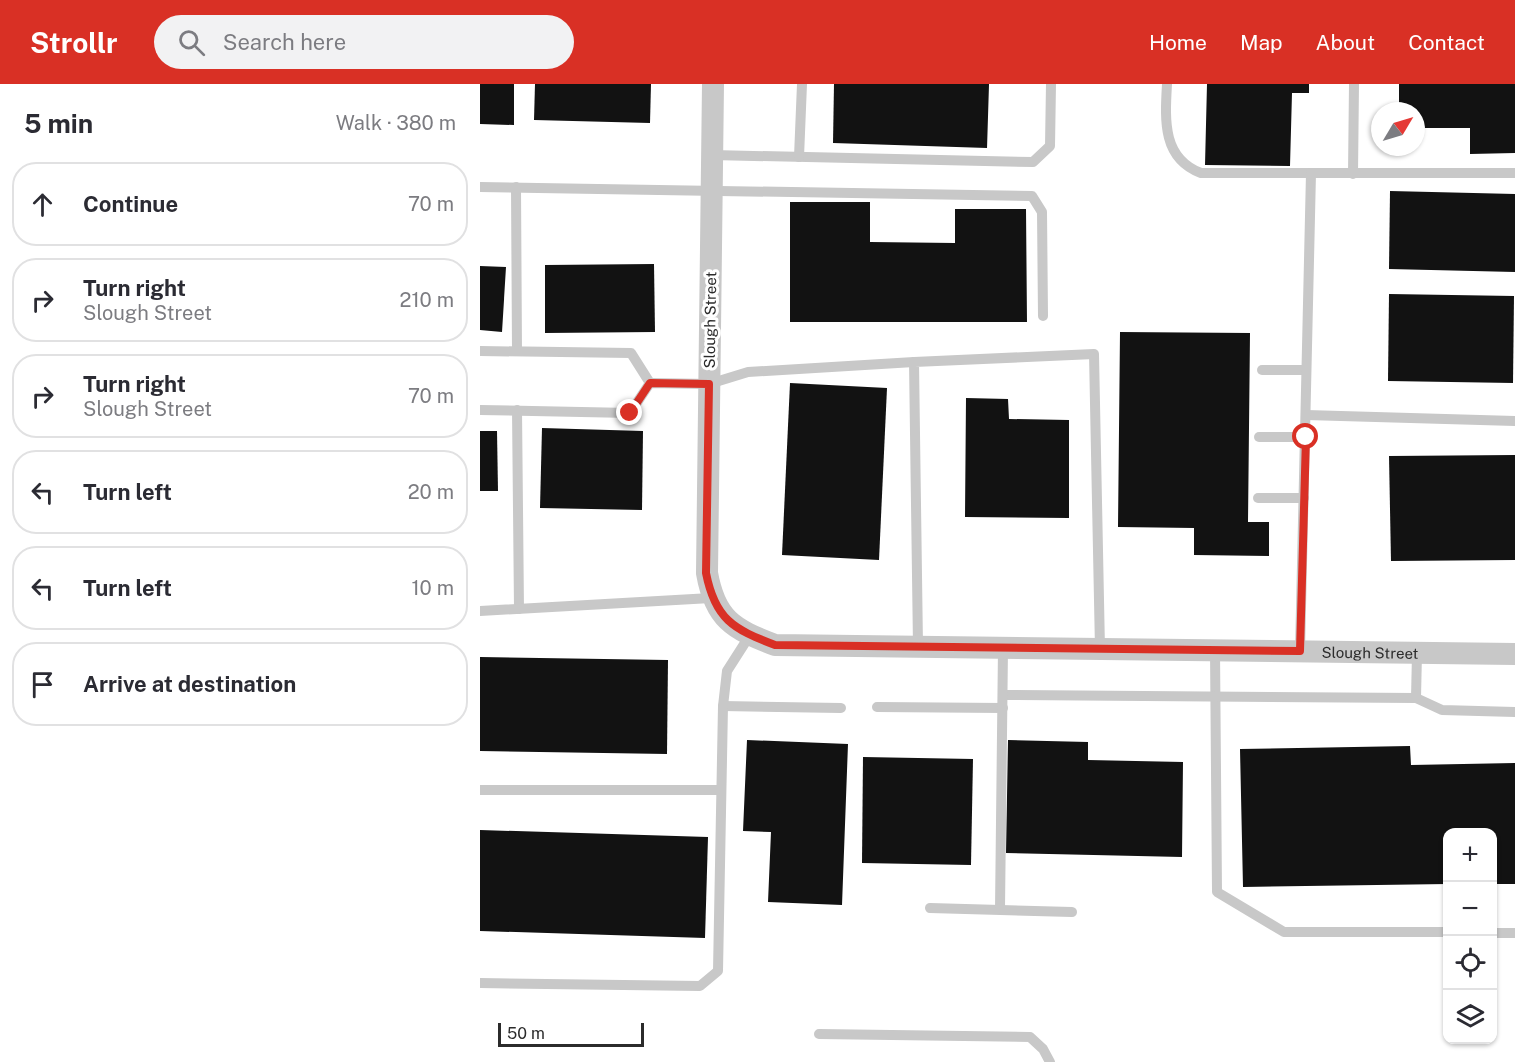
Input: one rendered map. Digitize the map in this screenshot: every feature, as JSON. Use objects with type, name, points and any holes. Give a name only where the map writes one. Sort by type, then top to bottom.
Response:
[{"type":"street","name":"Slough Street","points":[[713,84],[706,573],[711,598],[729,622],[750,635],[775,645],[1515,654]]},
{"type":"lane","points":[[799,157],[802,84]]},
{"type":"lane","points":[[712,155],[1033,162],[1050,146],[1051,84]]},
{"type":"lane","points":[[1167,84],[1165,115],[1173,151],[1185,167],[1201,173],[1515,172]]},
{"type":"lane","points":[[1353,174],[1354,84]]},
{"type":"lane","points":[[1300,651],[1311,173]]},
{"type":"lane","points":[[480,187],[1032,196],[1042,212],[1043,316]]},
{"type":"lane","points":[[516,187],[517,351]]},
{"type":"lane","points":[[480,351],[631,353],[650,383]]},
{"type":"lane","points":[[650,383],[709,384],[748,372],[1094,354],[1100,649]]},
{"type":"lane","points":[[914,362],[918,646]]},
{"type":"lane","points":[[1262,370],[1306,370]]},
{"type":"lane","points":[[480,410],[630,413],[650,383]]},
{"type":"lane","points":[[517,410],[519,609]]},
{"type":"lane","points":[[1306,415],[1515,421]]},
{"type":"lane","points":[[1259,436],[1306,437]]},
{"type":"lane","points":[[1258,498],[1304,498]]},
{"type":"lane","points":[[480,611],[711,598]]},
{"type":"lane","points":[[480,983],[700,986],[718,971],[719,790],[723,706],[727,671],[750,635]]},
{"type":"lane","points":[[1000,909],[1003,648]]},
{"type":"lane","points":[[1215,650],[1217,892],[1284,932],[1443,932]]},
{"type":"lane","points":[[1416,698],[1417,653]]},
{"type":"lane","points":[[1003,695],[1416,698],[1442,710],[1515,712]]},
{"type":"lane","points":[[723,706],[841,708]]},
{"type":"lane","points":[[877,707],[1002,708]]},
{"type":"lane","points":[[480,790],[719,790]]},
{"type":"lane","points":[[930,908],[1072,912]]},
{"type":"lane","points":[[1497,933],[1515,933]]},
{"type":"lane","points":[[819,1034],[1030,1037],[1043,1049],[1050,1062]]},
{"type":"building","points":[[480,84],[514,84],[514,125],[480,124]]},
{"type":"building","points":[[535,84],[651,84],[650,123],[534,120]]},
{"type":"building","points":[[834,84],[989,84],[987,148],[833,143]]},
{"type":"building","points":[[1207,84],[1309,84],[1309,93],[1292,93],[1290,166],[1205,165]]},
{"type":"building","points":[[1399,84],[1515,84],[1515,153],[1470,154],[1470,128],[1425,128],[1425,102],[1399,102]]},
{"type":"building","points":[[1390,191],[1515,194],[1515,272],[1389,269]]},
{"type":"building","points":[[790,202],[870,202],[870,242],[955,243],[955,209],[1026,209],[1027,322],[790,322]]},
{"type":"building","points":[[654,264],[655,332],[545,333],[545,265]]},
{"type":"building","points":[[480,266],[506,267],[502,332],[480,330]]},
{"type":"building","points":[[1389,294],[1514,296],[1513,383],[1388,381]]},
{"type":"building","points":[[1120,332],[1250,333],[1248,522],[1269,522],[1269,556],[1194,555],[1194,528],[1118,527]]},
{"type":"building","points":[[790,383],[887,388],[879,560],[782,555]]},
{"type":"building","points":[[966,398],[1008,399],[1009,419],[1069,420],[1069,518],[965,517]]},
{"type":"building","points":[[542,428],[643,431],[642,510],[540,508]]},
{"type":"building","points":[[480,431],[497,431],[498,491],[480,491]]},
{"type":"building","points":[[1515,455],[1515,560],[1391,561],[1389,456]]},
{"type":"building","points":[[480,657],[668,660],[667,754],[480,751]]},
{"type":"building","points":[[747,740],[848,744],[842,905],[768,902],[771,832],[743,831]]},
{"type":"building","points":[[1008,740],[1088,742],[1088,760],[1183,762],[1182,857],[1006,853]]},
{"type":"building","points":[[1410,746],[1411,765],[1515,763],[1515,884],[1497,884],[1497,828],[1443,828],[1443,884],[1243,887],[1240,749]]},
{"type":"building","points":[[863,757],[973,759],[971,865],[862,863]]},
{"type":"building","points":[[480,830],[708,837],[705,938],[480,931]]},
{"type":"route","points":[[630,413],[650,383],[709,384],[706,573],[711,598],[729,622],[750,635],[775,645],[1300,651],[1306,437]]}]
